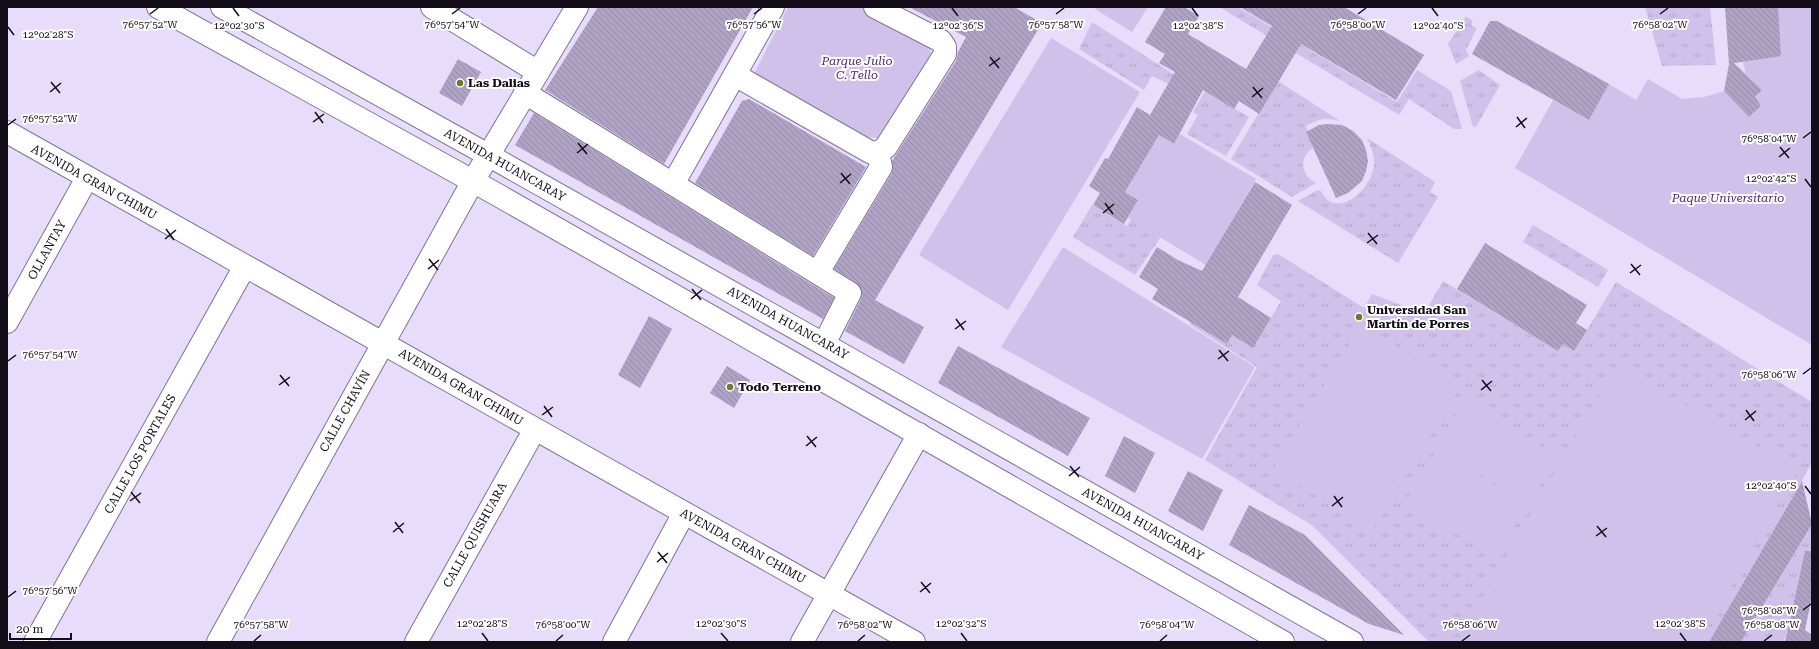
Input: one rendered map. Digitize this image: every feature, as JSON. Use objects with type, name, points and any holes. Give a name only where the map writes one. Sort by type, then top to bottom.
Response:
[{"type":"street","points":[[158,7],[473,181],[1283,642]]},
{"type":"street","name":"AVENIDA HUANCARAY","points":[[222,7],[488,155],[1352,642]]},
{"type":"street","points":[[432,7],[538,72]]},
{"type":"street","name":"CALLE CHAVÍN","points":[[218,642],[473,181],[577,7]]},
{"type":"street","points":[[673,184],[773,7]]},
{"type":"street","points":[[875,7],[941,41],[945,47],[945,54],[886,147],[878,154]]},
{"type":"street","points":[[735,75],[870,152],[878,154]]},
{"type":"street","points":[[525,93],[850,293],[824,344]]},
{"type":"street","name":"AVENIDA GRAN CHIMU","points":[[7,132],[383,342],[914,642]]},
{"type":"street","points":[[818,272],[881,167],[878,154]]},
{"type":"street","name":"OLLANTAY","points":[[7,322],[87,178]]},
{"type":"street","name":"CALLE LOS PORTALES","points":[[35,642],[245,266]]},
{"type":"street","name":"CALLE QUISHUARA","points":[[416,642],[535,429]]},
{"type":"street","points":[[802,642],[918,434]]},
{"type":"street","points":[[614,642],[684,513]]},
{"type":"green space","name":"Parque Julio C. Tello","points":[[788,7],[861,7],[929,41],[931,57],[878,138],[866,137],[754,74]]},
{"type":"green space","points":[[1096,7],[1148,7],[1132,32],[1095,9]]},
{"type":"green space","points":[[1219,7],[1238,7],[1397,102],[1417,70],[1451,91],[1462,129],[1454,129],[1409,99],[1399,115]]},
{"type":"green space","points":[[1645,7],[1710,7],[1716,65],[1662,66]]},
{"type":"green space","name":"Paque Universitario","points":[[1778,7],[1812,7],[1812,345],[1515,168],[1553,100],[1589,120],[1609,84],[1636,100],[1648,79],[1682,99],[1704,97],[1724,91],[1749,117],[1761,106],[1755,97],[1762,90],[1746,74],[1743,62]]},
{"type":"green space","points":[[1466,16],[1473,21],[1471,25],[1477,28],[1466,50],[1469,56],[1456,64],[1448,44]]},
{"type":"green space","points":[[1092,22],[1181,79],[1175,87],[1152,76],[1144,90],[1079,49]]},
{"type":"green space","points":[[1051,38],[1140,92],[1008,310],[919,255]]},
{"type":"green space","points":[[1479,70],[1500,85],[1476,127],[1473,127],[1460,81]]},
{"type":"green space","points":[[1278,81],[1340,121],[1322,119],[1306,126],[1313,148],[1305,156],[1303,166],[1307,175],[1316,183],[1292,197],[1231,159]]},
{"type":"green space","points":[[1205,91],[1249,117],[1226,156],[1187,134],[1198,115],[1193,112]]},
{"type":"green space","points":[[1180,134],[1256,179],[1206,265],[1128,218],[1138,200],[1125,192],[1159,135],[1174,144]]},
{"type":"green space","points":[[1367,138],[1435,182],[1430,192],[1438,197],[1398,263],[1298,201],[1318,190],[1321,191],[1328,200],[1335,203],[1344,203],[1352,199],[1360,192],[1367,184],[1372,174],[1374,165],[1373,154]]},
{"type":"green space","points":[[1092,205],[1127,226],[1132,218],[1162,235],[1135,275],[1073,237]]},
{"type":"green space","points":[[1533,225],[1608,270],[1598,287],[1523,242]]},
{"type":"green space","points":[[1063,247],[1255,367],[1202,459],[1001,347]]},
{"type":"green space","points":[[1278,254],[1364,308],[1372,294],[1424,314],[1443,281],[1558,351],[1563,344],[1574,351],[1616,282],[1812,402],[1812,463],[1709,642],[1429,642],[1313,526],[1205,460],[1257,367],[1189,324],[1194,318],[1227,344],[1232,335],[1253,348],[1281,301],[1257,285],[1273,255]]},
{"type":"green space","points":[[1362,324],[1461,386],[1372,531],[1273,469]]},
{"type":"green space","points":[[1617,365],[1798,470],[1699,642],[1476,642],[1462,633]]},
{"type":"green space","points":[[1464,400],[1557,455],[1529,504],[1436,448]]},
{"type":"green space","points":[[1436,450],[1527,504],[1496,558],[1404,503]]},
{"type":"green space","points":[[1812,524],[1812,582],[1799,578],[1786,636],[1782,642],[1741,642]]},
{"type":"building","points":[[598,7],[753,7],[664,164],[545,90]]},
{"type":"building","points":[[909,7],[1014,7],[1042,23],[875,300],[924,327],[904,364],[845,331],[861,299],[862,292],[857,283],[834,269],[892,173],[892,161],[956,61],[958,52],[966,37]]},
{"type":"building","points":[[1166,7],[1184,7],[1199,16],[1188,34],[1246,69],[1272,26],[1240,7],[1344,7],[1424,55],[1396,100],[1301,44],[1259,114],[1239,101],[1234,109],[1203,90],[1174,144],[1159,135],[1125,192],[1138,200],[1124,224],[1093,205],[1100,193],[1089,186],[1105,158],[1108,159],[1137,107],[1150,115],[1175,72],[1159,63],[1165,54],[1145,42]]},
{"type":"building","points":[[1725,7],[1778,7],[1781,56],[1734,63],[1762,90],[1755,97],[1761,106],[1749,117],[1724,91],[1729,64]]},
{"type":"building","points":[[1490,21],[1497,21],[1609,84],[1589,120],[1472,54]]},
{"type":"building","name":"Las Dalias","points":[[458,59],[481,72],[462,106],[439,93]]},
{"type":"building","points":[[749,99],[866,167],[813,256],[695,183],[742,101]]},
{"type":"building","points":[[534,113],[834,298],[823,319],[515,145]]},
{"type":"building","points":[[1319,125],[1342,125],[1353,131],[1362,140],[1368,161],[1362,181],[1348,193],[1336,198],[1306,132]]},
{"type":"building","points":[[1255,182],[1292,205],[1238,297],[1271,318],[1253,348],[1232,335],[1227,344],[1152,299],[1158,289],[1139,277],[1157,247],[1178,260],[1202,271]]},
{"type":"building","points":[[1485,243],[1587,305],[1576,323],[1587,330],[1574,351],[1563,344],[1558,351],[1457,289]]},
{"type":"building","points":[[649,316],[672,329],[640,388],[618,375]]},
{"type":"building","points":[[958,346],[1090,418],[1068,456],[938,383]]},
{"type":"building","name":"Todo Terreno","points":[[727,366],[750,380],[734,408],[710,393]]},
{"type":"building","points":[[1124,436],[1155,453],[1135,493],[1105,476]]},
{"type":"building","points":[[1188,471],[1223,490],[1203,531],[1168,511]]},
{"type":"building","points":[[1802,481],[1812,524],[1741,642],[1709,642]]},
{"type":"building","points":[[1249,505],[1305,535],[1404,635],[1369,624],[1229,545]]},
{"type":"building","points":[[1805,551],[1812,551],[1812,596],[1805,630],[1812,635],[1812,642],[1785,642]]},
{"type":"place","name":"Las Dalias","points":[[460,83]]},
{"type":"place","name":"Universidad San Martín de Porres","points":[[1359,317]]},
{"type":"place","name":"Todo Terreno","points":[[730,387]]}]
